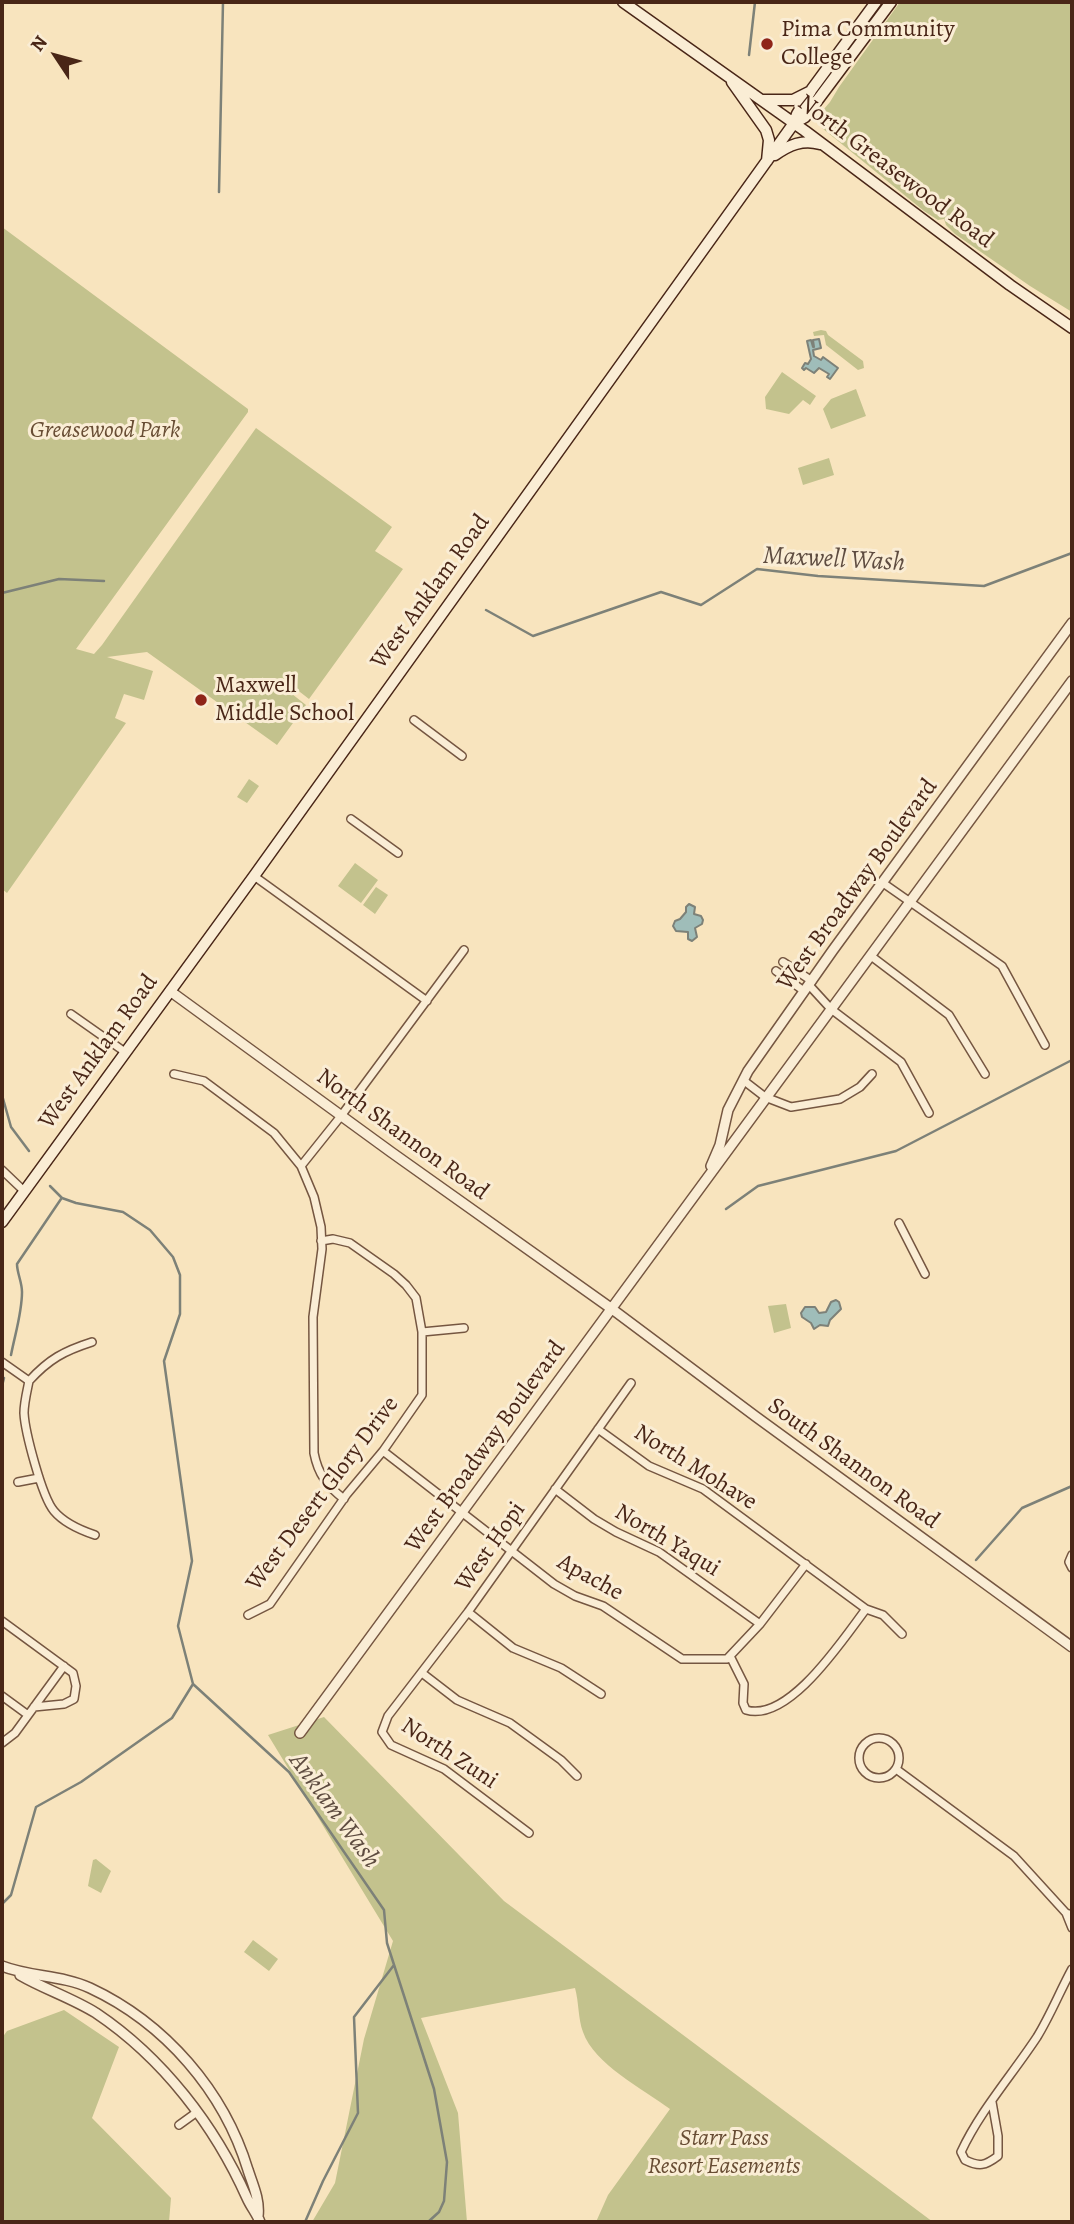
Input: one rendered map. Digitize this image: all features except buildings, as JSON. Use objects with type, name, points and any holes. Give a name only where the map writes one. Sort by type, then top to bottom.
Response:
[{"type":"main road","name":"North Greasewood Road","points":[[623,2],[825,145],[1010,285],[1072,328]]},
{"type":"main road","name":"West Anklam Road","points":[[2,1222],[254,876],[794,123],[813,89],[876,2]]},
{"type":"main road","name":"West Anklam Road","points":[[794,123],[805,117],[891,2]]},
{"type":"main road","points":[[728,76],[766,130],[769,140],[766,161]]},
{"type":"main road","points":[[762,100],[793,100],[813,89]]},
{"type":"main road","points":[[766,161],[799,142],[810,141],[825,145]]},
{"type":"street","name":"West Broadway Boulevard","points":[[702,1184],[720,1145],[728,1110],[743,1080],[808,985],[1072,623]]},
{"type":"street","name":"West Broadway Boulevard","points":[[300,1733],[1072,681]]},
{"type":"street","points":[[414,720],[462,756]]},
{"type":"street","points":[[351,819],[398,853]]},
{"type":"street","points":[[254,876],[427,1001]]},
{"type":"street","points":[[883,883],[1002,966],[1045,1045]]},
{"type":"street","points":[[301,1166],[464,950]]},
{"type":"street","points":[[871,956],[949,1015],[985,1074]]},
{"type":"street","points":[[783,962],[831,1009],[901,1062],[929,1112]]},
{"type":"street","points":[[776,971],[808,985]]},
{"type":"street","name":"North Shannon Road","points":[[170,991],[612,1309]]},
{"type":"street","points":[[71,1014],[125,1052]]},
{"type":"street","points":[[174,1074],[204,1081],[274,1133],[301,1166],[314,1197],[321,1241],[313,1317],[314,1453],[317,1470],[326,1484],[344,1499]]},
{"type":"street","points":[[743,1080],[765,1097],[791,1107],[839,1099],[860,1087],[872,1074]]},
{"type":"street","points":[[2,1170],[24,1191]]},
{"type":"street","points":[[899,1223],[925,1274]]},
{"type":"street","name":"West Desert Glory Drive","points":[[248,1615],[270,1604],[422,1395],[422,1332],[416,1298],[406,1285],[350,1243],[333,1239],[321,1241]]},
{"type":"street","name":"South Shannon Road","points":[[612,1309],[1072,1647]]},
{"type":"street","points":[[422,1332],[464,1328]]},
{"type":"street","points":[[92,1342],[66,1350],[43,1365],[29,1381],[24,1413],[38,1478],[53,1510],[76,1528],[95,1535]]},
{"type":"street","points":[[2,1362],[29,1381]]},
{"type":"street","name":"West Hopi","points":[[382,1732],[388,1716],[468,1612],[631,1383]]},
{"type":"street","name":"North Mohave","points":[[598,1429],[649,1466],[703,1489],[866,1609],[883,1615],[902,1634]]},
{"type":"street","name":"Apache","points":[[383,1451],[554,1584],[575,1596],[603,1606],[682,1658],[727,1659],[730,1656]]},
{"type":"street","points":[[18,1482],[38,1478]]},
{"type":"street","name":"North Yaqui","points":[[555,1489],[594,1519],[659,1552],[760,1624]]},
{"type":"street","points":[[1072,1555],[1069,1562],[1072,1569]]},
{"type":"street","points":[[806,1564],[760,1624],[730,1656],[744,1684],[743,1703],[746,1710],[766,1712],[792,1697],[814,1675],[866,1609]]},
{"type":"street","points":[[468,1612],[513,1648],[561,1668],[601,1694]]},
{"type":"street","points":[[2,1621],[73,1673],[76,1686],[74,1699],[34,1707]]},
{"type":"street","points":[[2,1743],[15,1733],[64,1666]]},
{"type":"street","points":[[422,1673],[457,1700],[510,1723],[561,1760],[577,1776]]},
{"type":"street","points":[[2,1696],[29,1715]]},
{"type":"street","name":"North Zuni","points":[[382,1732],[391,1745],[444,1769],[529,1833]]},
{"type":"street","points":[[871,1738],[890,1740],[900,1757],[896,1769],[884,1777],[870,1776],[860,1767],[858,1760],[861,1747],[871,1738]]},
{"type":"street","points":[[896,1769],[1014,1856],[1069,1914],[1072,1927]]},
{"type":"street","points":[[2,1966],[95,2012],[132,2040],[162,2070],[224,2150],[259,2219]]},
{"type":"street","points":[[992,2102],[998,2136],[998,2156],[986,2165],[975,2166],[965,2161],[961,2151],[992,2102],[1038,2034],[1072,1969]]},
{"type":"street","points":[[12,1970],[86,1986],[146,2021],[170,2042],[221,2106],[240,2141],[259,2204],[259,2219]]},
{"type":"street","points":[[179,2125],[197,2112]]},
{"type":"green space","points":[[900,2],[1072,2],[1072,312],[955,234],[944,219],[938,220],[924,211],[822,128],[818,116]]},
{"type":"green space","name":"Greasewood Park","points":[[2,227],[248,409],[76,649],[94,654],[102,645],[256,428],[392,527],[375,551],[403,569],[309,699],[282,678],[278,683],[306,705],[277,745],[147,652],[107,657],[153,671],[144,700],[124,694],[115,718],[126,723],[7,893],[2,889]]},
{"type":"green space","points":[[826,331],[863,361],[864,368],[858,370],[826,345],[824,335],[814,336],[813,332]]},
{"type":"green space","points":[[782,372],[816,396],[810,405],[803,400],[789,414],[766,409],[765,397]]},
{"type":"green space","points":[[856,389],[866,416],[831,429],[823,409],[831,399]]},
{"type":"green space","points":[[829,458],[834,475],[803,485],[798,468]]},
{"type":"green space","points":[[249,779],[259,786],[247,803],[237,797]]},
{"type":"green space","points":[[355,863],[378,880],[361,903],[338,886]]},
{"type":"green space","points":[[376,887],[388,895],[375,914],[363,905]]},
{"type":"green space","points":[[786,1304],[791,1328],[774,1333],[768,1306]]},
{"type":"green space","name":"Starr Pass Resort Easements","points":[[324,1717],[504,1901],[933,2222],[596,2222],[608,2195],[670,2109],[597,2055],[583,2032],[575,1988],[421,2018],[458,2113],[467,2222],[312,2222],[335,2183],[364,2039],[393,1941],[268,1735]]},
{"type":"green space","points":[[96,1859],[111,1871],[101,1893],[88,1886],[93,1860]]},
{"type":"green space","points":[[253,1940],[278,1959],[269,1971],[244,1952]]},
{"type":"green space","points":[[64,2010],[119,2047],[92,2118],[171,2198],[169,2222],[2,2222],[2,2038],[7,2031]]},
{"type":"water","points":[[819,339],[821,348],[813,350],[814,356],[821,360],[823,357],[838,368],[830,379],[827,377],[829,374],[819,368],[814,373],[802,368],[811,359],[807,341],[811,340],[814,347],[813,340]]},
{"type":"water","points":[[689,904],[695,907],[694,914],[701,916],[703,920],[702,924],[695,928],[697,937],[692,941],[688,939],[688,932],[676,931],[673,926],[686,912]]},
{"type":"water","points":[[836,1300],[841,1309],[828,1326],[820,1325],[814,1329],[811,1323],[802,1317],[801,1313],[805,1307],[815,1307],[819,1313],[826,1312],[831,1302]]},
{"type":"waterway","points":[[219,192],[223,2]]},
{"type":"waterway","points":[[749,55],[755,2]]},
{"type":"waterway","name":"Maxwell Wash","points":[[486,610],[533,636],[661,592],[701,605],[757,569],[818,576],[984,586],[1072,553]]},
{"type":"waterway","points":[[2,593],[59,579],[104,581]]},
{"type":"waterway","points":[[726,1209],[758,1186],[896,1151],[1072,1060]]},
{"type":"waterway","name":"Anklam Wash","points":[[2,1095],[11,1127],[29,1151]]},
{"type":"waterway","name":"Anklam Wash","points":[[50,1186],[62,1198],[123,1212],[150,1230],[173,1257],[180,1275],[180,1314],[164,1361],[192,1561],[178,1626],[193,1684],[289,1772],[384,1910],[387,1943],[434,2089],[447,2162],[444,2201],[439,2212],[428,2222]]},
{"type":"waterway","points":[[11,1355],[22,1300],[17,1264],[61,1199]]},
{"type":"waterway","points":[[2,1386],[4,1378]]},
{"type":"waterway","points":[[976,1560],[1022,1508],[1072,1486]]},
{"type":"waterway","points":[[2,1904],[11,1895],[36,1807],[81,1782],[172,1718],[193,1684]]},
{"type":"waterway","points":[[305,2222],[358,2113],[354,2017],[394,1965]]},
{"type":"place","name":"Pima Community College","points":[[767,44]]},
{"type":"place","name":"Maxwell Middle School","points":[[201,700]]}]
